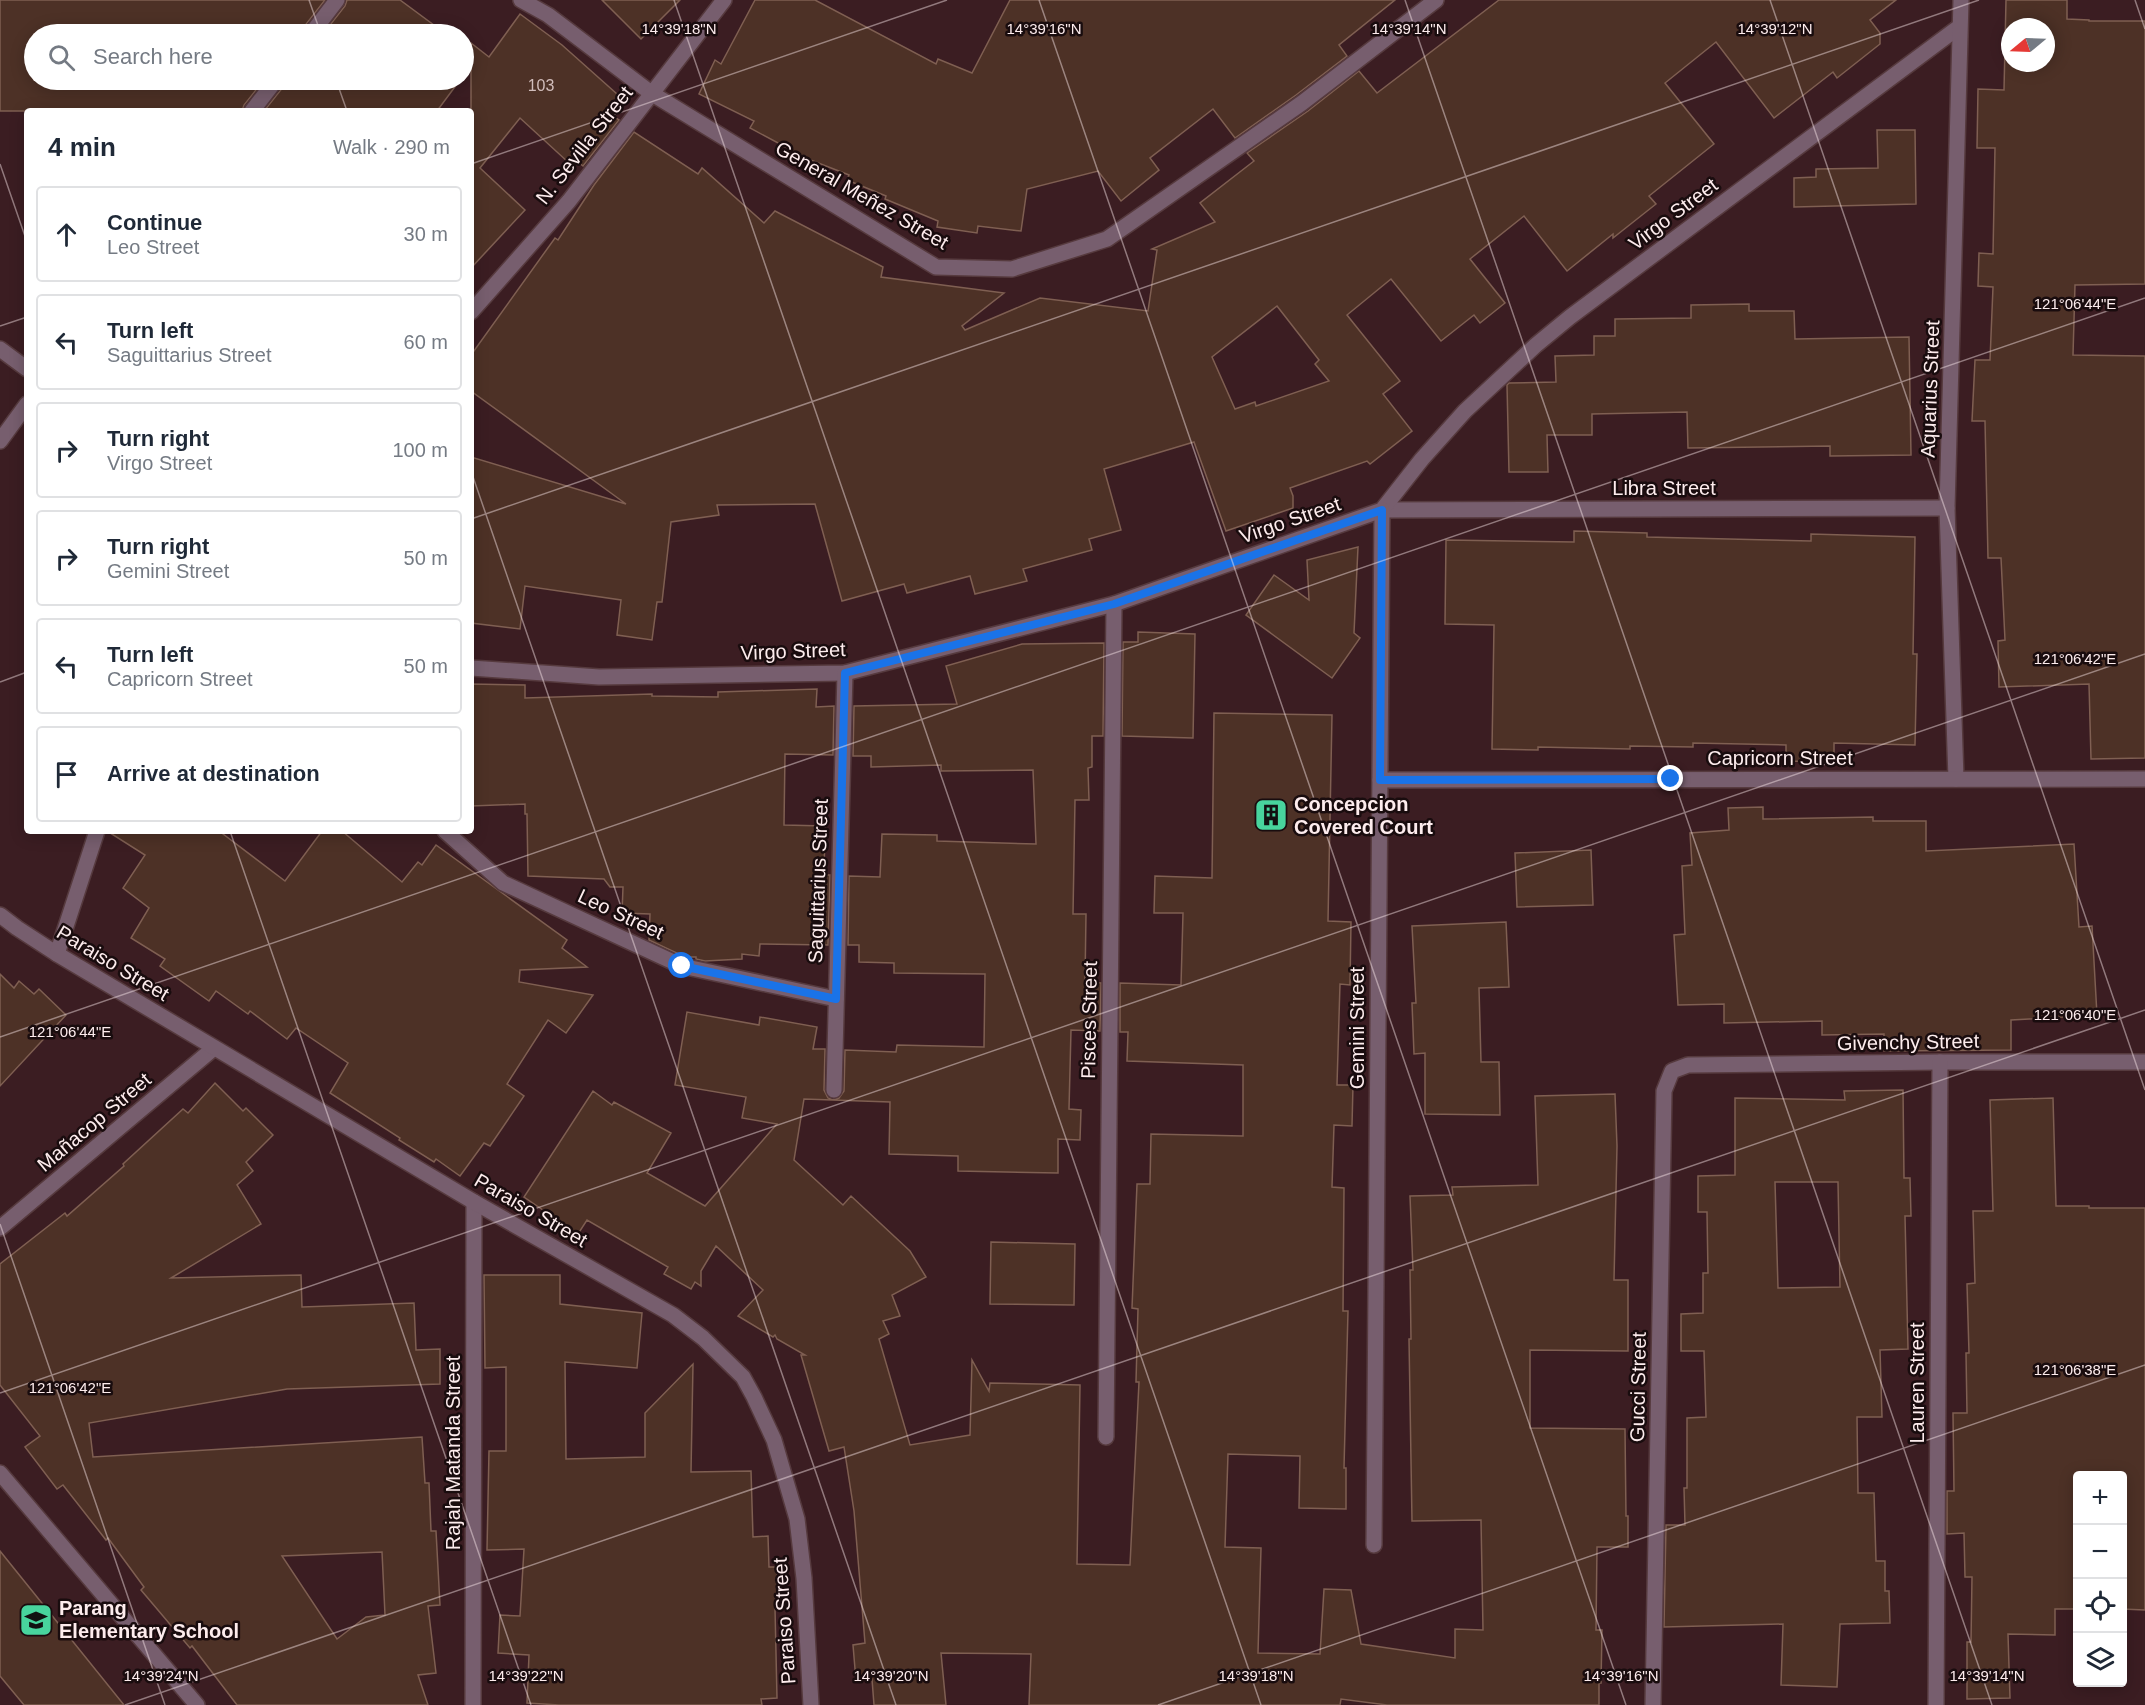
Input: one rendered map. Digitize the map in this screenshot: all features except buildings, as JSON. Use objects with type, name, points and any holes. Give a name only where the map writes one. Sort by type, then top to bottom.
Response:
[{"type":"street","points":[[319,24],[338,0]]},
{"type":"street","name":"General Meñez Street","points":[[521,0],[548,15],[651,93],[936,267],[1012,269],[1107,239],[1302,103],[1436,0]]},
{"type":"street","name":"N. Sevilla Street","points":[[474,309],[569,201],[724,0]]},
{"type":"street","name":"Aquarius Street","points":[[1956,779],[1947,508],[1961,0]]},
{"type":"street","name":"Virgo Street","points":[[474,668],[599,677],[845,673],[1114,604],[1382,510],[1422,459],[1465,411],[1536,345],[1570,317],[1959,27]]},
{"type":"street","points":[[254,108],[268,90]]},
{"type":"street","points":[[0,349],[24,367]]},
{"type":"street","points":[[0,441],[24,408]]},
{"type":"street","name":"Libra Street","points":[[1382,510],[1947,508]]},
{"type":"street","name":"Gemini Street","points":[[1374,1545],[1382,510]]},
{"type":"street","name":"Pisces Street","points":[[1106,1437],[1114,604]]},
{"type":"street","name":"Saguittarius Street","points":[[834,1090],[845,673]]},
{"type":"street","name":"Capricorn Street","points":[[1380,780],[2145,779]]},
{"type":"street","points":[[57,954],[96,834]]},
{"type":"street","name":"Leo Street","points":[[448,834],[504,883],[682,966],[836,999]]},
{"type":"street","name":"Paraiso Street","points":[[0,915],[57,954],[474,1202],[673,1315],[704,1338],[743,1377],[774,1440],[797,1519],[804,1578],[811,1705]]},
{"type":"street","name":"Mañacop Street","points":[[0,1228],[214,1048]]},
{"type":"street","name":"Lauren Street","points":[[1936,1705],[1940,1062]]},
{"type":"street","name":"Givenchy Street","points":[[1672,1071],[1688,1065],[2145,1062]]},
{"type":"street","name":"Gucci Street","points":[[1653,1705],[1665,1091],[1672,1071]]},
{"type":"street","name":"Rajah Matanda Street","points":[[473,1705],[474,1202]]},
{"type":"street","points":[[0,1473],[197,1705]]},
{"type":"place","name":"Concepcion Covered Court","points":[[1271,815]]},
{"type":"place","name":"Parang Elementary School","points":[[36,1620]]},
{"type":"route","points":[[682,966],[836,999],[845,673],[1114,604],[1382,510],[1380,780],[1671,779]]}]
